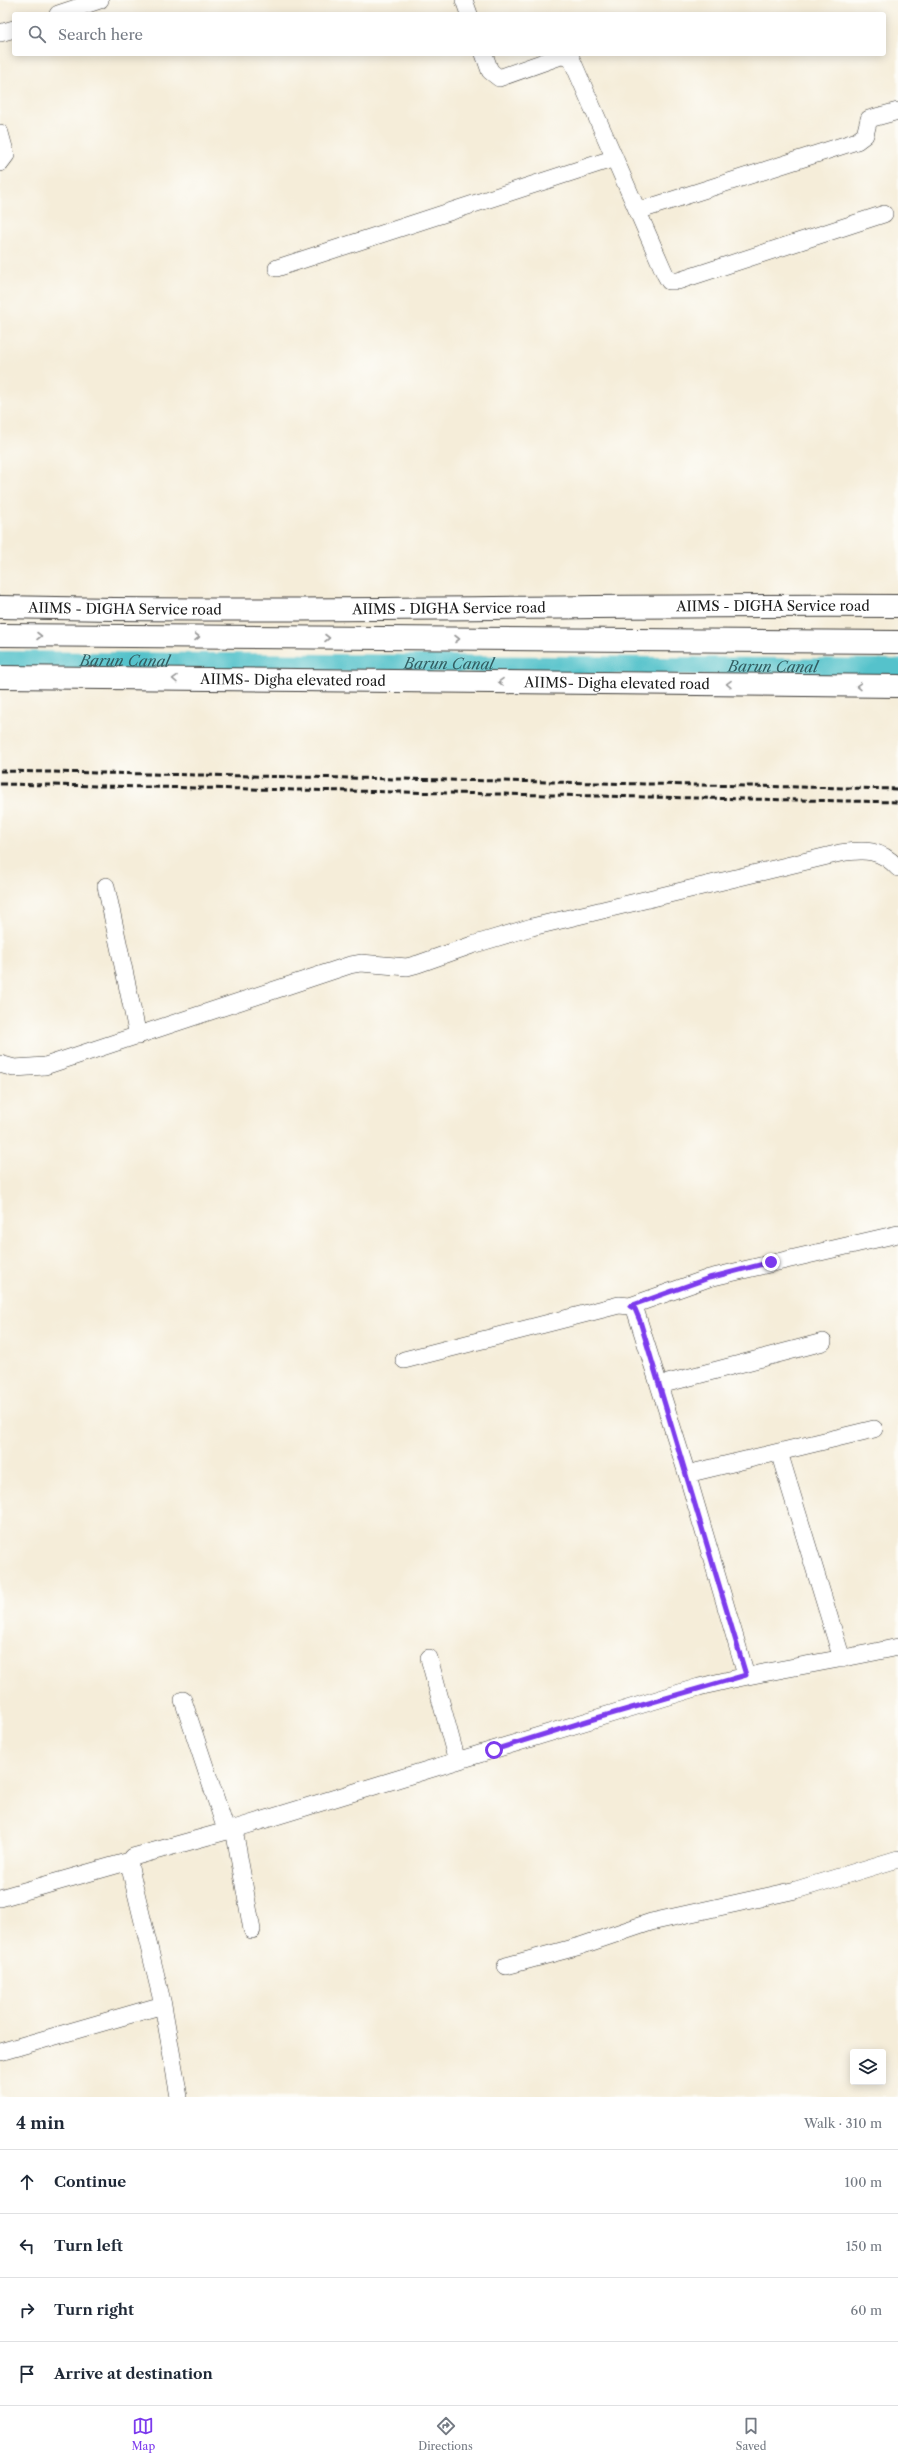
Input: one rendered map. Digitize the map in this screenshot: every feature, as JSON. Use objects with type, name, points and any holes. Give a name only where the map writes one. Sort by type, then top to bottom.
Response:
[{"type":"main road","name":"AIIMS - DIGHA Service road","points":[[0,607],[408,610],[674,604],[898,606]]},
{"type":"main road","points":[[0,635],[898,642]]},
{"type":"main road","name":"AIIMS- Digha elevated road","points":[[0,677],[898,686]]},
{"type":"street","points":[[64,12],[100,0]]},
{"type":"street","points":[[464,0],[468,12]]},
{"type":"street","points":[[0,33],[12,29]]},
{"type":"street","points":[[485,56],[490,71],[499,78],[561,56],[571,58],[664,274],[673,282],[884,214]]},
{"type":"street","points":[[638,211],[857,141],[864,135],[869,119],[898,111]]},
{"type":"street","points":[[0,133],[6,155],[0,163]]},
{"type":"street","points":[[277,268],[615,158]]},
{"type":"street","points":[[0,1064],[14,1068],[45,1066],[361,962],[407,967],[532,927],[840,853],[870,851],[880,853],[898,868]]},
{"type":"street","points":[[106,886],[138,1036]]},
{"type":"street","points":[[404,1360],[619,1305],[630,1306],[716,1276],[898,1234]]},
{"type":"street","points":[[630,1306],[638,1314],[746,1675]]},
{"type":"street","points":[[660,1385],[823,1342]]},
{"type":"street","points":[[687,1474],[874,1430]]},
{"type":"street","points":[[779,1452],[842,1659]]},
{"type":"street","points":[[0,1898],[130,1861],[138,1854],[230,1829],[457,1762],[590,1720],[746,1675],[842,1659],[898,1646]]},
{"type":"street","points":[[429,1658],[457,1762]]},
{"type":"street","points":[[183,1700],[230,1829],[252,1930]]},
{"type":"street","points":[[506,1966],[580,1946],[651,1922],[796,1890],[898,1859]]},
{"type":"street","points":[[130,1861],[163,2005],[178,2097]]},
{"type":"street","points":[[0,2052],[163,2005]]},
{"type":"waterway","name":"Barun Canal","points":[[0,660],[898,668]]},
{"type":"railway","points":[[0,771],[898,789]]},
{"type":"railway","points":[[0,784],[898,802]]},
{"type":"route","points":[[494,1750],[590,1720],[746,1675],[638,1314],[635,1309],[630,1306],[709,1278],[771,1262]]}]
